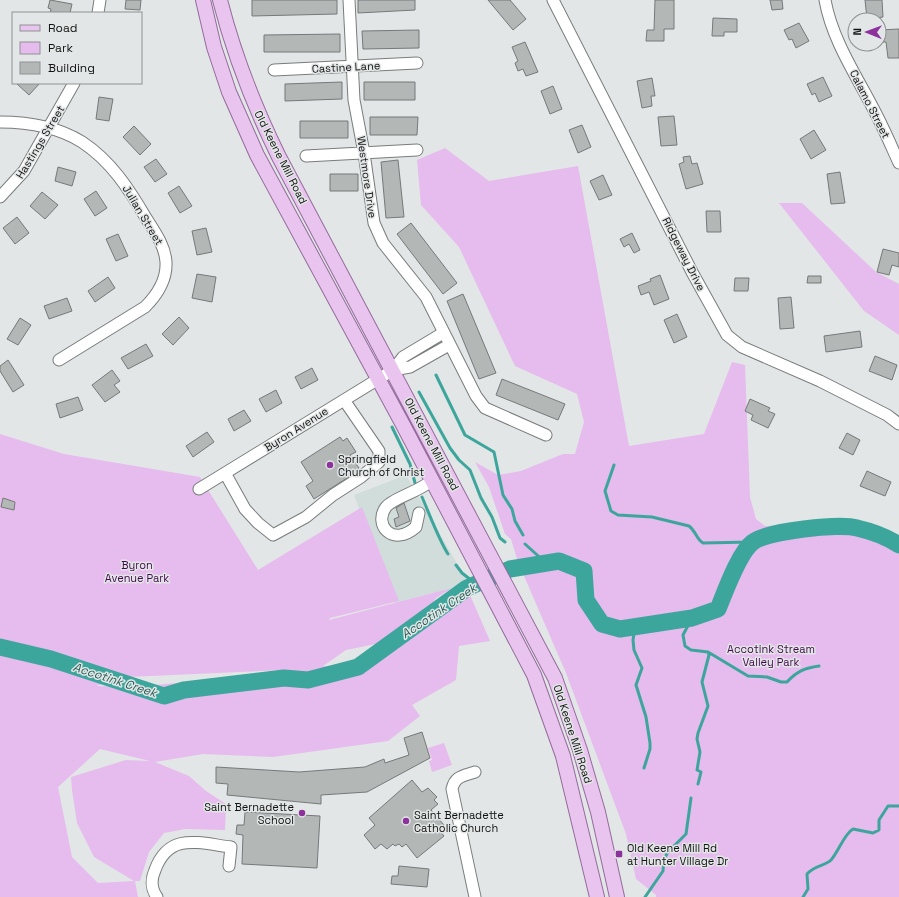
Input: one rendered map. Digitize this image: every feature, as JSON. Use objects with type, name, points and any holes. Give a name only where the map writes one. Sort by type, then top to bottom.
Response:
[{"type":"main road","name":"Old Keene Mill Road","points":[[203,0],[214,47],[229,92],[257,154],[432,480],[534,675],[559,741],[597,897]]},
{"type":"main road","name":"Old Keene Mill Road","points":[[220,0],[229,36],[261,120],[555,678],[569,715],[598,812],[617,897]]},
{"type":"street","points":[[98,12],[100,0]]},
{"type":"street","name":"Westmore Drive","points":[[349,0],[354,100],[364,153],[371,209],[378,234],[389,251],[426,297],[476,396],[485,408],[546,435]]},
{"type":"street","name":"Ridgeway Drive","points":[[553,0],[692,272],[727,334],[742,347],[820,381],[887,414],[899,424]]},
{"type":"street","name":"Calamo Street","points":[[825,0],[830,21],[844,52],[883,126],[899,162]]},
{"type":"street","name":"Castine Lane","points":[[274,70],[418,63]]},
{"type":"street","name":"Hastings Street","points":[[0,197],[24,171],[73,84]]},
{"type":"street","name":"Julian Street","points":[[0,122],[22,122],[63,133],[82,142],[113,169],[155,233],[164,251],[166,262],[164,280],[159,290],[144,307],[59,360]]},
{"type":"street","points":[[306,156],[417,150]]},
{"type":"street","points":[[393,370],[403,357],[443,333]]},
{"type":"street","points":[[393,370],[410,367],[450,345]]},
{"type":"street","name":"Byron Avenue","points":[[199,489],[393,370]]},
{"type":"street","points":[[224,474],[245,509],[258,523],[273,534],[306,517],[333,494],[362,477],[379,462],[379,451],[344,400]]},
{"type":"street","points":[[419,513],[416,527],[402,536],[394,536],[388,533],[382,516],[387,506],[425,487],[432,480]]},
{"type":"street","points":[[475,772],[458,777],[454,781],[452,789],[475,897]]},
{"type":"street","points":[[156,897],[152,886],[152,877],[158,860],[172,846],[182,842],[231,847],[229,866]]},
{"type":"shaded area","points":[[406,475],[467,581],[452,588],[395,603],[354,495]]},
{"type":"green space","name":"Accotink Stream Valley Park","points":[[445,148],[489,181],[578,166],[629,446],[704,434],[732,362],[745,365],[750,497],[756,519],[765,526],[863,523],[899,540],[899,897],[656,897],[656,895],[636,879],[626,834],[566,673],[518,562],[511,539],[505,534],[489,487],[475,462],[498,475],[521,471],[563,454],[575,454],[584,422],[577,394],[515,366],[459,247],[421,205],[417,160]]},
{"type":"green space","points":[[779,203],[802,203],[876,272],[899,284],[899,335],[864,311]]},
{"type":"green space","name":"Byron Avenue Park","points":[[0,434],[64,454],[200,477],[258,570],[362,507],[399,601],[330,618],[329,620],[452,588],[436,598],[424,617],[467,588],[490,641],[459,646],[456,680],[412,705],[420,716],[388,741],[273,757],[203,754],[155,762],[189,776],[206,791],[226,804],[225,830],[185,829],[164,833],[149,852],[140,881],[135,881],[138,897],[0,897]],"holes":[[[401,639],[358,667],[323,666],[346,650]],[[283,670],[268,674],[135,687],[96,686],[128,677]],[[100,749],[150,761],[126,760],[71,777],[77,823],[94,857],[134,881],[98,883],[72,857],[58,787]]]},
{"type":"green space","points":[[444,743],[452,765],[432,772],[429,761],[432,760],[428,748]]},
{"type":"building","points":[[50,0],[72,4],[70,12],[50,12],[51,9],[48,8]]},
{"type":"building","points":[[126,0],[141,0],[140,10],[125,9]]},
{"type":"building","points":[[252,0],[337,0],[337,14],[252,16]]},
{"type":"building","points":[[358,0],[415,0],[415,10],[358,13]]},
{"type":"building","points":[[488,0],[510,0],[526,19],[513,30]]},
{"type":"building","points":[[655,0],[674,0],[674,29],[664,29],[664,41],[646,41],[647,30],[654,30]]},
{"type":"building","points":[[770,0],[782,0],[783,9],[772,10]]},
{"type":"building","points":[[865,0],[882,0],[883,12],[866,12]]},
{"type":"building","points":[[713,18],[737,19],[737,32],[724,32],[724,36],[712,36]]},
{"type":"building","points":[[799,23],[809,41],[796,48],[792,39],[789,40],[784,30]]},
{"type":"building","points":[[899,29],[899,58],[888,58],[887,30]]},
{"type":"building","points":[[419,30],[419,48],[363,49],[362,31]]},
{"type":"building","points":[[340,34],[340,52],[264,52],[264,35]]},
{"type":"building","points":[[525,42],[538,72],[526,76],[523,69],[518,71],[515,63],[518,61],[512,47]]},
{"type":"building","points":[[823,77],[832,96],[819,102],[815,93],[812,95],[807,84]]},
{"type":"building","points":[[652,78],[655,96],[651,96],[652,106],[642,108],[637,81]]},
{"type":"building","points":[[342,82],[342,99],[285,101],[285,84]]},
{"type":"building","points":[[364,82],[415,82],[415,100],[364,100]]},
{"type":"building","points":[[17,84],[39,84],[29,95]]},
{"type":"building","points":[[553,86],[562,109],[550,114],[541,91]]},
{"type":"building","points":[[99,97],[113,99],[109,121],[96,119]]},
{"type":"building","points":[[674,116],[677,145],[661,146],[658,117]]},
{"type":"building","points":[[370,117],[418,117],[417,135],[370,135]]},
{"type":"building","points":[[300,121],[348,121],[348,138],[300,138]]},
{"type":"building","points":[[582,125],[591,147],[578,153],[569,130]]},
{"type":"building","points":[[134,126],[151,144],[140,155],[123,137]]},
{"type":"building","points":[[814,130],[826,150],[811,159],[800,139]]},
{"type":"building","points":[[690,156],[692,164],[697,163],[703,184],[686,189],[679,164],[684,162],[683,157]]},
{"type":"building","points":[[156,159],[167,174],[155,182],[144,167]]},
{"type":"building","points":[[398,160],[404,217],[386,218],[381,162]]},
{"type":"building","points":[[58,167],[76,172],[72,186],[55,181]]},
{"type":"building","points":[[840,172],[845,203],[831,204],[827,174]]},
{"type":"building","points":[[330,174],[358,174],[358,191],[330,191]]},
{"type":"building","points":[[603,175],[612,195],[599,200],[590,181]]},
{"type":"building","points":[[179,186],[192,206],[180,213],[168,193]]},
{"type":"building","points":[[96,191],[107,208],[95,216],[84,199]]},
{"type":"building","points":[[42,192],[58,205],[45,219],[30,206]]},
{"type":"building","points":[[706,211],[720,211],[721,232],[707,232]]},
{"type":"building","points":[[17,217],[29,233],[15,244],[3,228]]},
{"type":"building","points":[[411,223],[457,283],[443,294],[397,234]]},
{"type":"building","points":[[206,228],[212,252],[197,255],[192,231]]},
{"type":"building","points":[[632,233],[640,250],[634,253],[629,244],[624,247],[620,239]]},
{"type":"building","points":[[118,234],[128,256],[116,261],[106,239]]},
{"type":"building","points":[[883,249],[899,253],[899,267],[892,265],[889,275],[877,272]]},
{"type":"building","points":[[197,274],[216,277],[212,302],[192,298]]},
{"type":"building","points":[[660,275],[669,299],[654,305],[649,292],[641,295],[638,286],[651,281],[650,279]]},
{"type":"building","points":[[808,276],[821,276],[821,283],[807,283]]},
{"type":"building","points":[[108,277],[115,288],[95,302],[88,291]]},
{"type":"building","points":[[735,278],[749,278],[748,291],[734,291]]},
{"type":"building","points":[[463,294],[496,373],[479,379],[447,301]]},
{"type":"building","points":[[791,297],[794,328],[780,329],[778,298]]},
{"type":"building","points":[[67,298],[72,311],[49,319],[44,306]]},
{"type":"building","points":[[677,314],[687,337],[674,343],[664,320]]},
{"type":"building","points":[[179,317],[189,328],[173,345],[162,334]]},
{"type":"building","points":[[20,318],[31,325],[18,345],[7,339]]},
{"type":"building","points":[[860,331],[862,347],[826,352],[824,336]]},
{"type":"building","points":[[146,344],[153,356],[128,369],[121,358]]},
{"type":"building","points":[[875,356],[897,365],[892,380],[869,371]]},
{"type":"building","points":[[8,360],[24,385],[13,392],[0,371],[0,366]]},
{"type":"building","points":[[312,368],[318,380],[301,389],[295,377]]},
{"type":"building","points":[[112,370],[120,381],[114,385],[120,392],[105,402],[92,385]]},
{"type":"building","points":[[502,379],[565,404],[558,420],[496,395]]},
{"type":"building","points":[[276,390],[282,403],[266,412],[259,399]]},
{"type":"building","points":[[78,397],[83,410],[60,418],[56,404]]},
{"type":"building","points":[[750,399],[770,408],[768,411],[775,414],[768,428],[751,420],[753,415],[745,411]]},
{"type":"building","points":[[244,410],[251,421],[234,431],[228,419]]},
{"type":"building","points":[[207,432],[214,442],[193,457],[186,446]]},
{"type":"building","points":[[847,433],[860,440],[853,455],[839,448]]},
{"type":"building","name":"Springfield Church of Christ","points":[[340,437],[343,441],[347,438],[356,452],[350,455],[359,468],[354,472],[355,473],[314,499],[306,486],[313,481],[301,462]]},
{"type":"building","points":[[867,471],[891,482],[885,496],[860,486]]},
{"type":"building","points":[[3,498],[15,502],[14,510],[1,507]]},
{"type":"building","points":[[404,503],[410,521],[396,527],[394,519],[399,517],[396,508]]},
{"type":"building","points":[[422,732],[430,758],[367,792],[321,795],[321,804],[227,795],[228,784],[216,783],[216,767],[299,772],[365,767],[384,759],[385,763],[409,755],[404,738]]},
{"type":"building","name":"Saint Bernadette Catholic Church","points":[[412,780],[422,792],[428,788],[437,797],[434,800],[438,804],[431,810],[444,825],[438,829],[444,836],[417,858],[406,844],[402,847],[399,844],[395,846],[393,844],[387,849],[381,844],[375,849],[364,835],[375,825],[369,818]]},
{"type":"building","name":"Saint Bernadette School","points":[[245,812],[320,816],[317,868],[242,864],[243,835],[236,834],[237,825],[244,825]]},
{"type":"building","points":[[399,866],[429,869],[427,887],[391,884],[392,876],[398,876]]},
{"type":"waterway","points":[[436,375],[465,435],[494,452],[503,495],[512,509],[515,521],[523,535]]},
{"type":"waterway","points":[[419,392],[450,448],[459,460],[470,470],[481,498],[492,517],[500,538],[505,542]]},
{"type":"waterway","points":[[392,427],[410,464],[415,483]]},
{"type":"waterway","points":[[614,465],[605,491],[611,511],[618,515],[652,517],[689,526],[703,543],[752,542]]},
{"type":"waterway","points":[[422,497],[448,554]]},
{"type":"waterway","name":"Accotink Creek","points":[[0,647],[51,659],[164,696],[184,690],[284,678],[308,680],[358,667],[467,588],[510,569],[559,561],[584,571],[586,600],[602,624],[620,629],[692,618],[718,609],[733,573],[748,547],[753,542],[773,534],[820,527],[848,527],[873,533],[889,539],[899,545]]},
{"type":"waterway","points":[[525,544],[546,563]]},
{"type":"waterway","points":[[456,565],[462,573],[476,584]]},
{"type":"waterway","points":[[692,618],[683,635],[685,646],[691,650],[708,652],[748,676],[767,677],[781,682],[787,682],[794,675],[819,666]]},
{"type":"waterway","points":[[635,627],[633,640],[634,650],[642,668],[636,685],[646,717],[650,743],[650,749],[644,768]]},
{"type":"waterway","points":[[698,784],[701,772],[697,770],[700,752],[697,739],[708,706],[702,682],[709,655],[708,652]]},
{"type":"waterway","points":[[645,897],[663,871],[664,859],[668,852],[686,834],[691,798]]},
{"type":"waterway","points":[[803,897],[808,889],[807,874],[813,869],[831,860],[850,831],[853,829],[873,833],[879,830],[879,820],[888,806],[899,806]]},
{"type":"place","name":"Springfield Church of Christ","points":[[330,465]]},
{"type":"place","name":"Saint Bernadette School","points":[[302,813]]},
{"type":"place","name":"Saint Bernadette Catholic Church","points":[[406,821]]},
{"type":"place","name":"Old Keene Mill Rd at Hunter Village Dr","points":[[619,854]]}]
